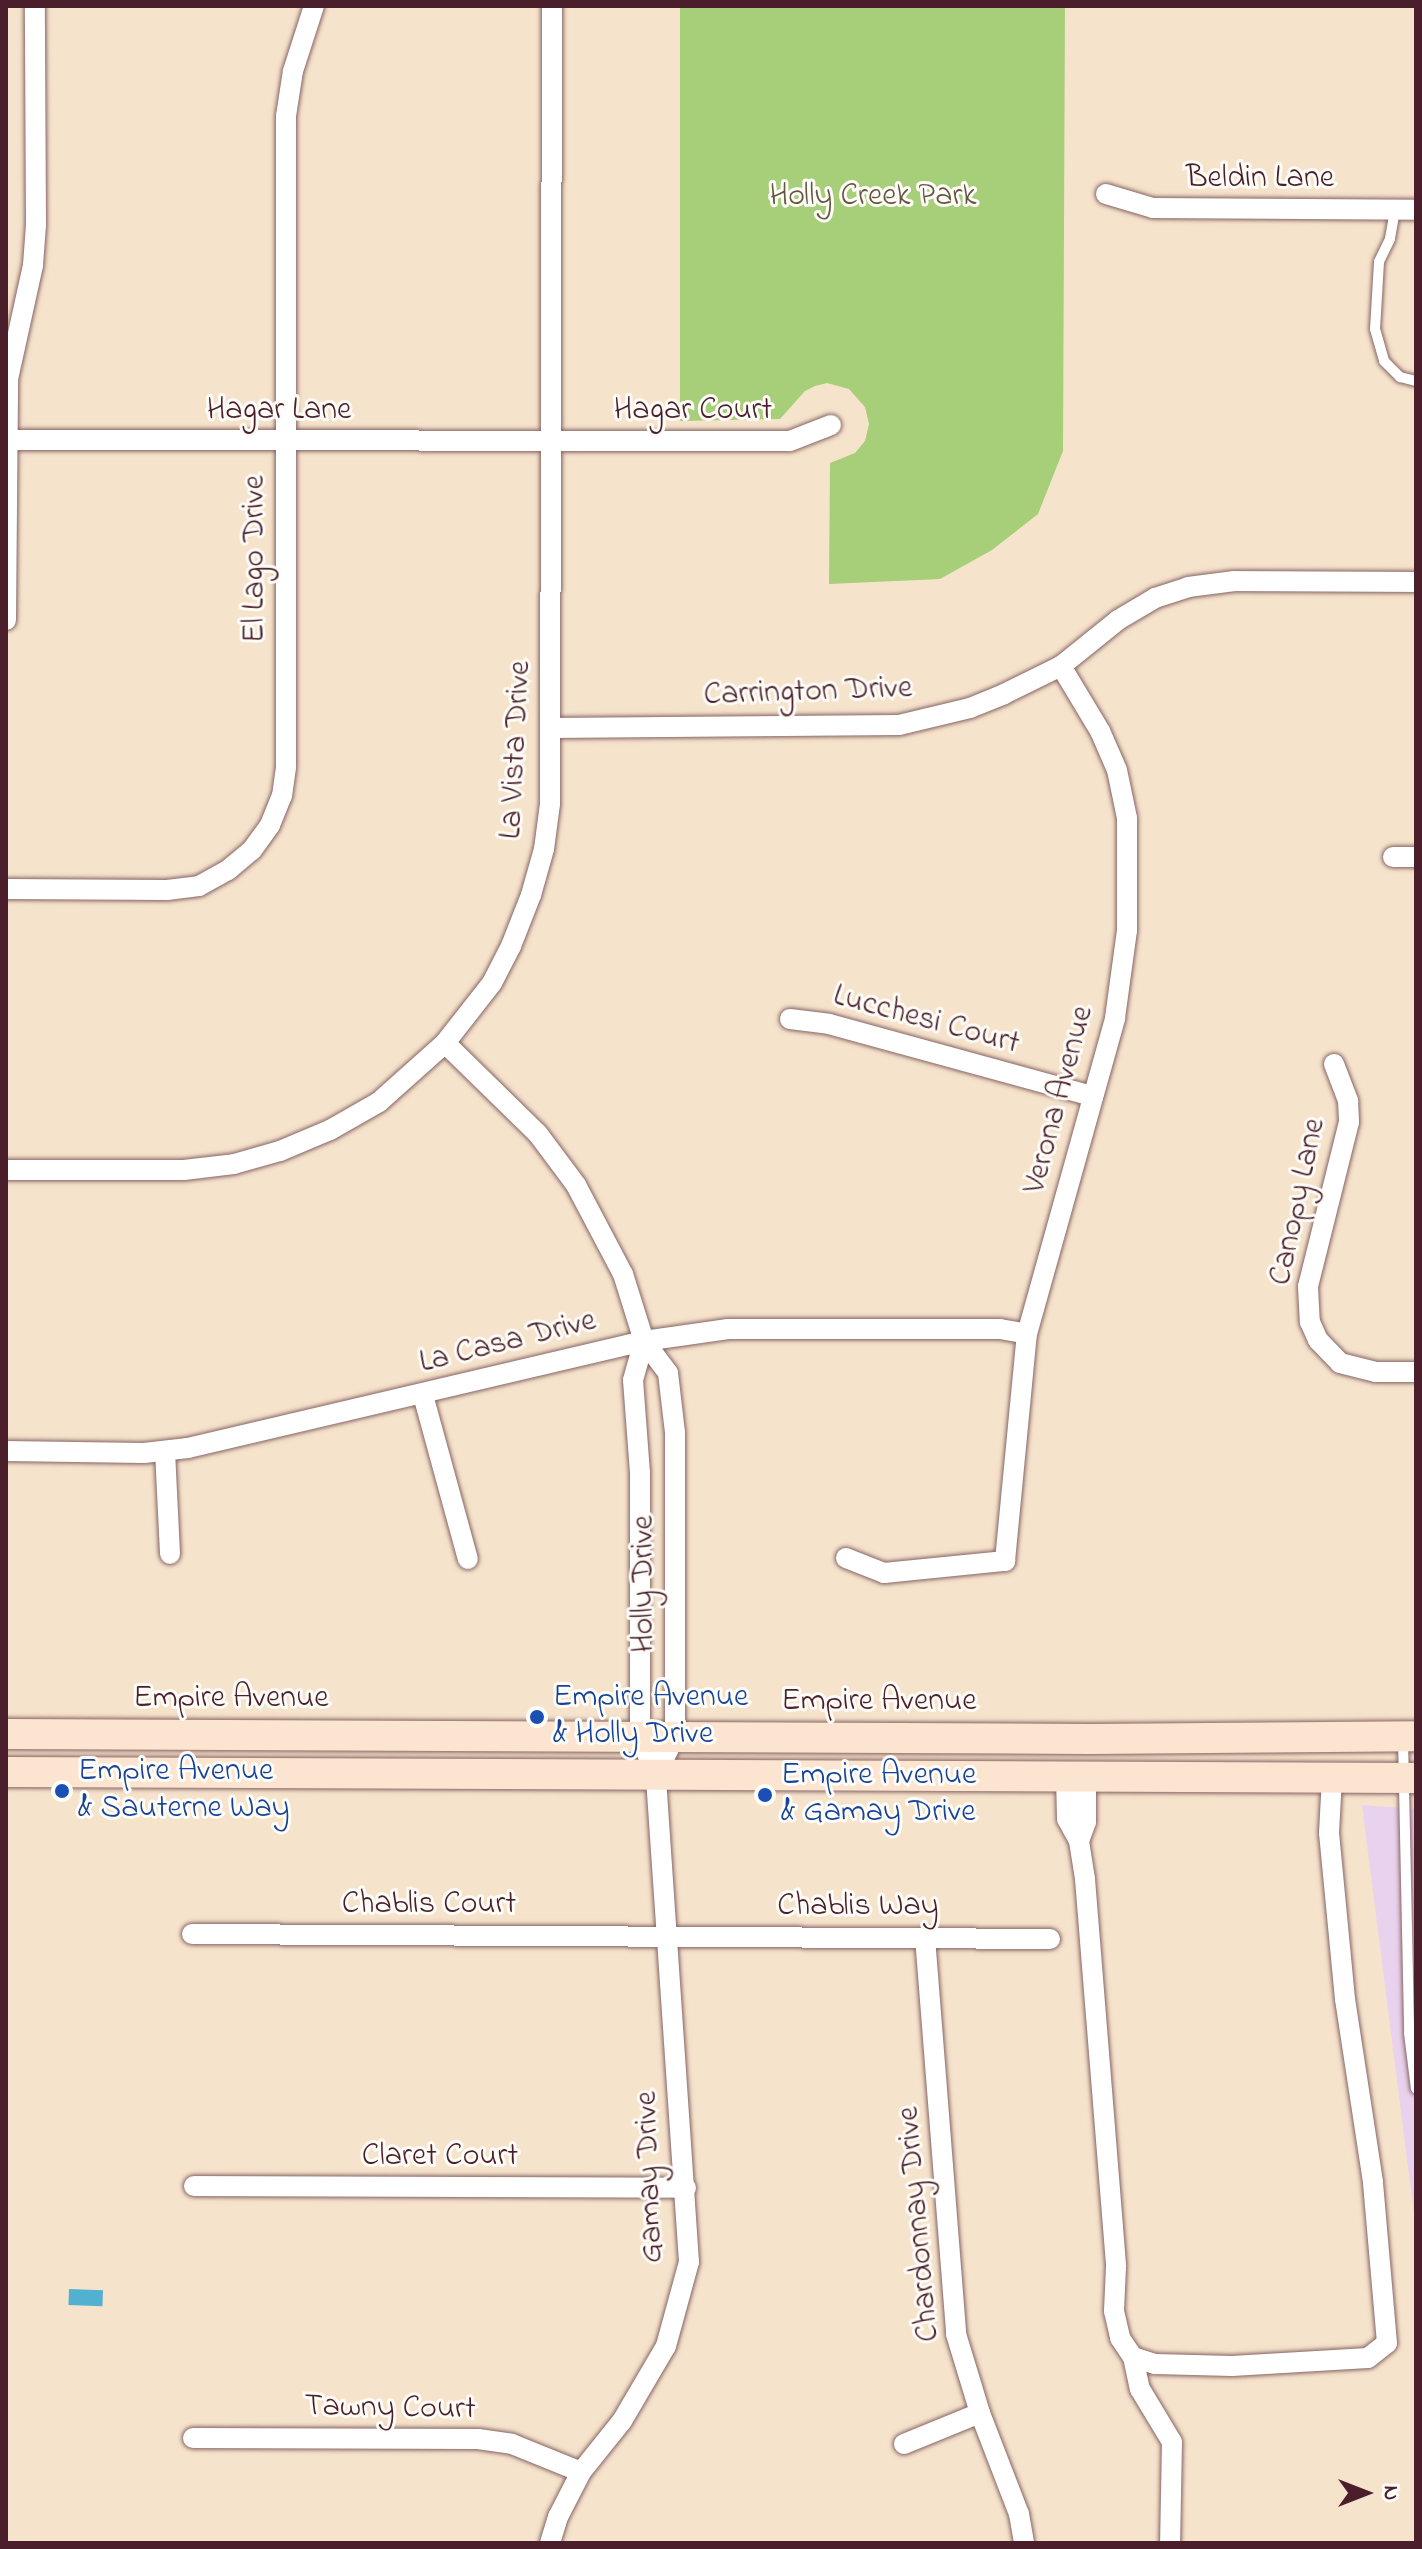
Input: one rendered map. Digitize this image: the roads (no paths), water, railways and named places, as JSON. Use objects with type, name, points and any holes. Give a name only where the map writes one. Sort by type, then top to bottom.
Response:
[{"type":"main road","name":"Empire Avenue","points":[[6,1734],[1210,1739],[1410,1736]]},
{"type":"main road","points":[[1076,1775],[1082,1753],[1162,1752],[1210,1739]]},
{"type":"main road","points":[[6,1772],[1410,1778]]},
{"type":"street","points":[[6,620],[8,379],[33,265],[36,225],[35,6]]},
{"type":"street","name":"El Lago Drive","points":[[6,889],[167,890],[199,886],[228,870],[252,850],[270,825],[282,796],[286,766],[286,116],[293,71],[314,6]]},
{"type":"street","name":"La Vista Drive","points":[[6,1170],[184,1170],[234,1164],[280,1151],[330,1130],[379,1102],[445,1043],[492,983],[511,946],[531,895],[550,804],[552,6]]},
{"type":"street","name":"Beldin Lane","points":[[1106,194],[1153,208],[1406,210]]},
{"type":"street","name":"Hagar Court","points":[[552,441],[790,441],[831,425]]},
{"type":"street","name":"Hagar Lane","points":[[7,440],[552,441]]},
{"type":"street","name":"Carrington Drive","points":[[551,728],[899,725],[970,708],[1061,666],[1118,620],[1155,598],[1188,587],[1235,581],[1416,582]]},
{"type":"street","name":"Verona Avenue","points":[[846,1558],[884,1573],[1005,1561],[1027,1334],[1123,975],[1127,930],[1127,818],[1117,770],[1100,731],[1061,666]]},
{"type":"street","points":[[1393,857],[1416,857]]},
{"type":"street","name":"Lucchesi Court","points":[[790,1019],[829,1024],[1093,1096]]},
{"type":"street","name":"Holly Drive","points":[[445,1043],[538,1134],[576,1185],[623,1274],[644,1341],[668,1373],[675,1433],[675,1736],[656,1775]]},
{"type":"street","name":"Canopy Lane","points":[[1334,1064],[1348,1101],[1349,1122],[1311,1273],[1307,1301],[1310,1322],[1318,1340],[1340,1363],[1375,1372],[1416,1372]]},
{"type":"street","name":"La Casa Drive","points":[[6,1451],[165,1451],[423,1395],[644,1341],[728,1329],[1000,1329],[1027,1334]]},
{"type":"street","name":"Holly Drive","points":[[644,1341],[633,1380],[640,1473],[640,1737],[656,1775]]},
{"type":"street","points":[[423,1395],[468,1559]]},
{"type":"street","points":[[165,1451],[170,1554]]},
{"type":"street","name":"Gamay Drive","points":[[550,2543],[558,2517],[581,2472],[622,2421],[666,2346],[689,2262],[656,1775]]},
{"type":"street","points":[[1076,1775],[1067,1819],[1079,1841],[1115,2252],[1114,2311],[1120,2338],[1133,2357],[1140,2389],[1172,2442],[1170,2543]]},
{"type":"street","points":[[1133,2357],[1155,2364],[1299,2363],[1368,2358],[1387,2343],[1373,2182],[1345,1999],[1329,1833],[1332,1778]]},
{"type":"street","name":"Chablis Court","points":[[192,1934],[665,1936]]},
{"type":"street","name":"Chablis Way","points":[[665,1936],[1050,1939]]},
{"type":"street","name":"Chardonnay Drive","points":[[925,1937],[956,2334],[980,2413],[1019,2514],[1024,2543]]},
{"type":"street","name":"Claret Court","points":[[194,2186],[686,2188]]},
{"type":"street","points":[[904,2444],[980,2413]]},
{"type":"street","name":"Tawny Court","points":[[193,2438],[478,2439],[512,2444],[581,2472]]},
{"type":"lane","points":[[1406,210],[1379,262],[1375,329],[1384,361],[1400,377],[1416,381]]},
{"type":"lane","points":[[1410,1736],[1409,2033],[1416,2089]]},
{"type":"water","points":[[69,2289],[103,2290],[102,2306],[68,2305]]},
{"type":"place","name":"Empire Avenue & Holly Drive","points":[[537,1717]]},
{"type":"place","name":"Empire Avenue & Sauterne Way","points":[[62,1791]]},
{"type":"place","name":"Empire Avenue & Gamay Drive","points":[[765,1795]]},
{"type":"park label","name":"Holly Creek Park","points":[[873,197]]}]
